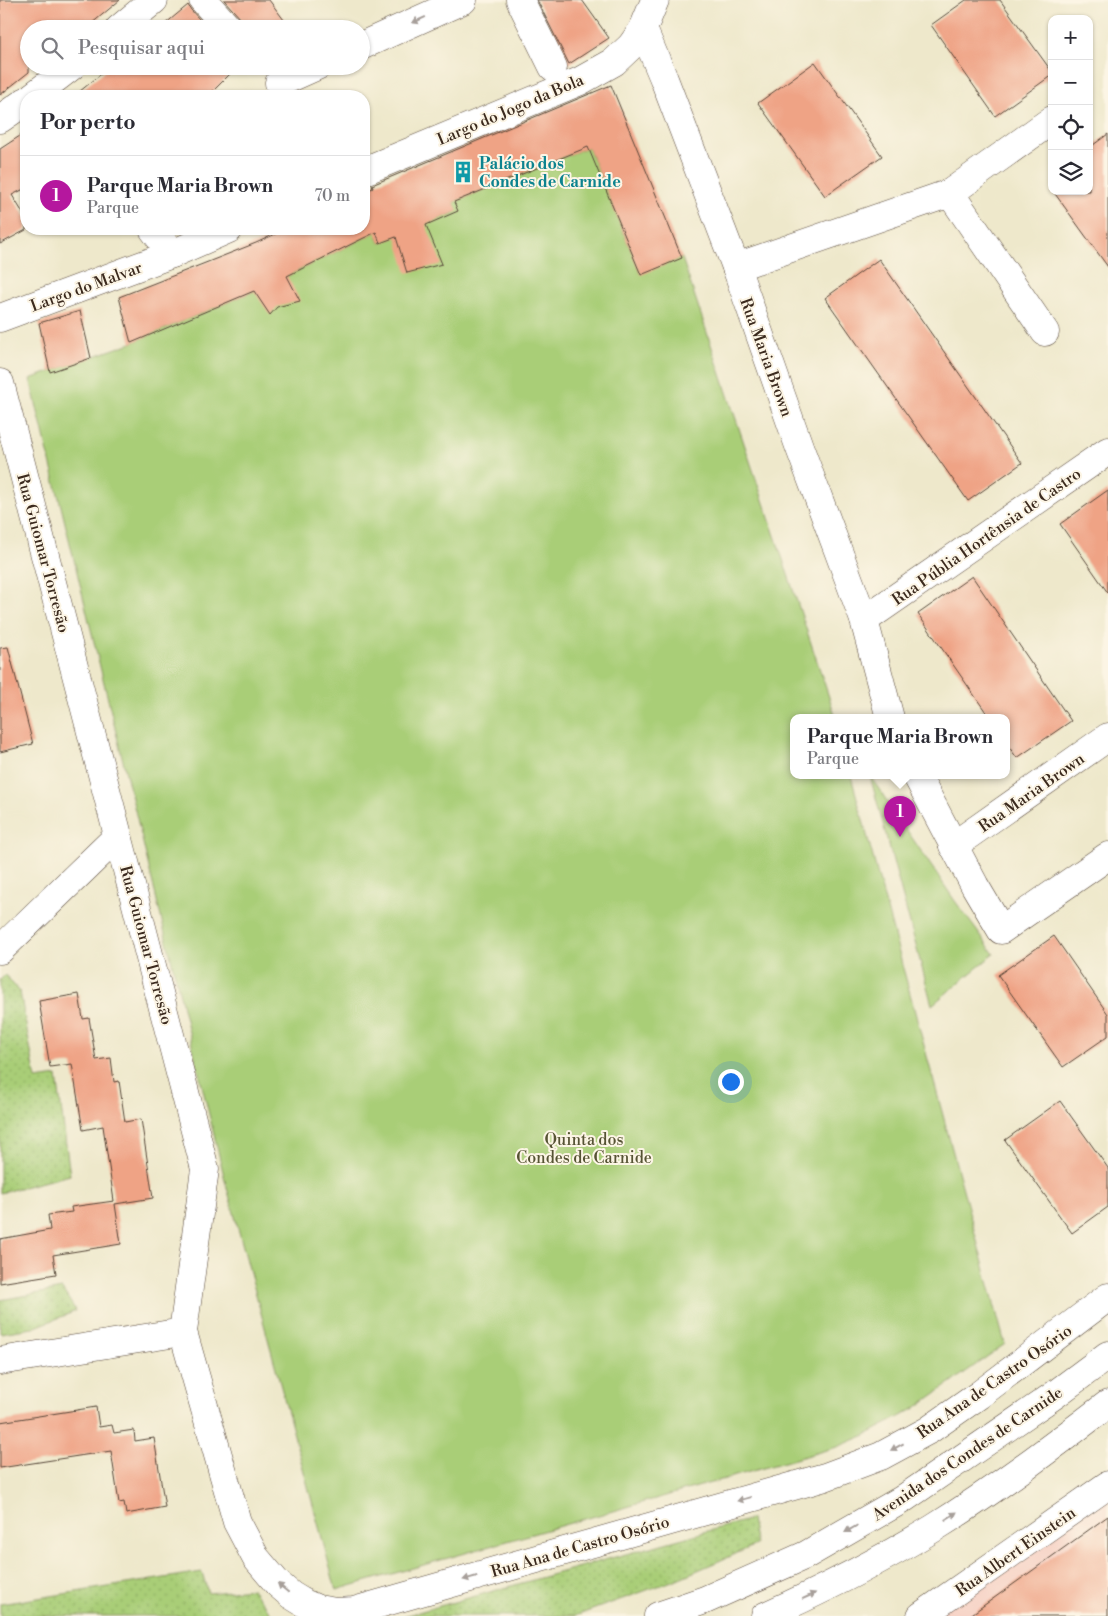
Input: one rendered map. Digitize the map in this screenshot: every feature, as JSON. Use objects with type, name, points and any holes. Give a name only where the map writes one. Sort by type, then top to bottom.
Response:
[{"type":"street","points":[[130,20],[154,0]]},
{"type":"street","points":[[203,0],[221,20]]},
{"type":"street","points":[[370,42],[463,0]]},
{"type":"street","name":"Largo do Jogo da Bola","points":[[520,0],[552,67]]},
{"type":"street","points":[[643,29],[655,0]]},
{"type":"street","name":"Largo do Jogo da Bola","points":[[370,168],[580,81],[614,62],[631,46],[643,29]]},
{"type":"street","name":"Rua Maria Brown","points":[[643,29],[736,268],[799,446],[864,620],[889,714]]},
{"type":"street","points":[[49,90],[63,75]]},
{"type":"street","points":[[278,82],[295,75]]},
{"type":"street","points":[[0,119],[20,105]]},
{"type":"street","points":[[736,268],[950,193],[1048,123]]},
{"type":"street","points":[[950,193],[1044,332]]},
{"type":"street","points":[[158,235],[172,254],[215,235]]},
{"type":"street","name":"Largo do Malvar","points":[[0,318],[172,254]]},
{"type":"street","name":"Rua Guiomar Torresão","points":[[0,382],[205,1170],[183,1332]]},
{"type":"street","name":"Rua Públia Hortênsia de Castro","points":[[864,620],[1108,451]]},
{"type":"street","name":"Rua Maria Brown","points":[[953,846],[1108,737]]},
{"type":"street","points":[[919,779],[953,846],[1001,930],[1108,856]]},
{"type":"street","points":[[0,950],[118,836]]},
{"type":"street","name":"Rua Ana de Castro Osório","points":[[183,1332],[237,1522],[256,1558],[278,1584],[292,1595],[318,1609],[336,1612],[354,1611],[825,1477],[881,1456],[936,1425],[987,1389],[1108,1297]]},
{"type":"street","points":[[0,1361],[183,1332]]},
{"type":"street","name":"Avenida dos Condes de Carnide","points":[[658,1616],[705,1600],[806,1555],[903,1499],[1054,1396],[1108,1355]]},
{"type":"street","points":[[765,1616],[846,1578],[934,1528],[997,1486],[1108,1404]]},
{"type":"street","name":"Rua Albert Einstein","points":[[921,1616],[1108,1485]]},
{"type":"shaded area","points":[[1108,1490],[1108,1616],[928,1616]]},
{"type":"green space","name":"Quinta dos Condes de Carnide","points":[[588,147],[641,274],[682,258],[835,714],[790,714],[790,779],[852,779],[1005,1344],[914,1409],[866,1435],[837,1447],[336,1590],[225,1180],[30,379],[131,343],[273,283],[376,232],[380,243],[452,214],[457,211],[454,202]]},
{"type":"green space","points":[[871,779],[994,954],[932,1005]]},
{"type":"green space","points":[[5,975],[20,992],[36,1079],[57,1076],[70,1175],[0,1193],[0,980]]},
{"type":"green space","points":[[62,1289],[76,1311],[33,1328],[0,1333],[0,1300]]},
{"type":"green space","points":[[751,1519],[756,1545],[675,1580],[575,1616],[404,1616]]},
{"type":"green space","points":[[202,1572],[208,1593],[252,1589],[271,1613],[276,1616],[0,1616],[0,1604]]},
{"type":"building","points":[[0,0],[120,0],[96,20],[20,20],[20,75],[25,75],[0,95]]},
{"type":"building","points":[[224,0],[269,0],[284,20],[241,20]]},
{"type":"building","points":[[537,0],[582,0],[609,38],[569,64]]},
{"type":"building","points":[[966,0],[1000,0],[1048,66],[1048,78],[995,116],[931,25]]},
{"type":"building","points":[[188,5],[200,20],[170,20]]},
{"type":"building","points":[[815,62],[882,156],[825,196],[758,103]]},
{"type":"building","points":[[100,75],[229,75],[214,90],[81,90]]},
{"type":"building","name":"Palácio dos Condes de Carnide","points":[[611,85],[682,258],[641,275],[588,147],[454,202],[458,211],[426,225],[442,264],[407,273],[396,237],[380,243],[376,232],[370,235],[370,189],[373,188],[372,185]]},
{"type":"building","points":[[1108,134],[1108,267],[1056,195],[1093,195],[1093,145]]},
{"type":"building","points":[[20,136],[20,191],[12,195],[20,208],[20,233],[0,244],[0,149]]},
{"type":"building","name":"Palácio dos Condes de Carnide","points":[[273,235],[370,235],[287,276],[300,301],[277,307],[270,315],[254,291],[131,343],[119,297]]},
{"type":"building","points":[[879,259],[1022,463],[968,501],[825,298]]},
{"type":"building","points":[[80,311],[91,358],[50,372],[39,323]]},
{"type":"building","points":[[1108,490],[1108,593],[1060,524]]},
{"type":"building","points":[[972,576],[1071,721],[1017,758],[1010,748],[1010,714],[987,714],[918,614]]},
{"type":"building","points":[[8,647],[33,744],[0,752],[0,648]]},
{"type":"building","points":[[1054,936],[1108,1014],[1108,1036],[1063,1067],[998,975]]},
{"type":"building","points":[[79,994],[83,1019],[89,1018],[96,1060],[111,1058],[114,1082],[119,1081],[125,1122],[141,1119],[153,1198],[115,1204],[121,1244],[53,1255],[56,1274],[0,1283],[0,1239],[50,1230],[48,1215],[72,1212],[71,1207],[114,1201],[103,1126],[83,1130],[72,1064],[50,1067],[39,1001]]},
{"type":"building","points":[[1060,1101],[1108,1168],[1108,1207],[1072,1233],[1005,1140]]},
{"type":"building","points":[[96,1407],[99,1427],[112,1425],[114,1433],[134,1430],[135,1441],[154,1438],[165,1507],[126,1514],[124,1502],[119,1503],[111,1451],[0,1468],[0,1422]]},
{"type":"building","points":[[1108,1516],[1108,1616],[969,1616],[1029,1573]]},
{"type":"place","name":"Palácio dos Condes de Carnide","points":[[463,172]]},
{"type":"place","name":"Parque Maria Brown","points":[[900,837]]}]
